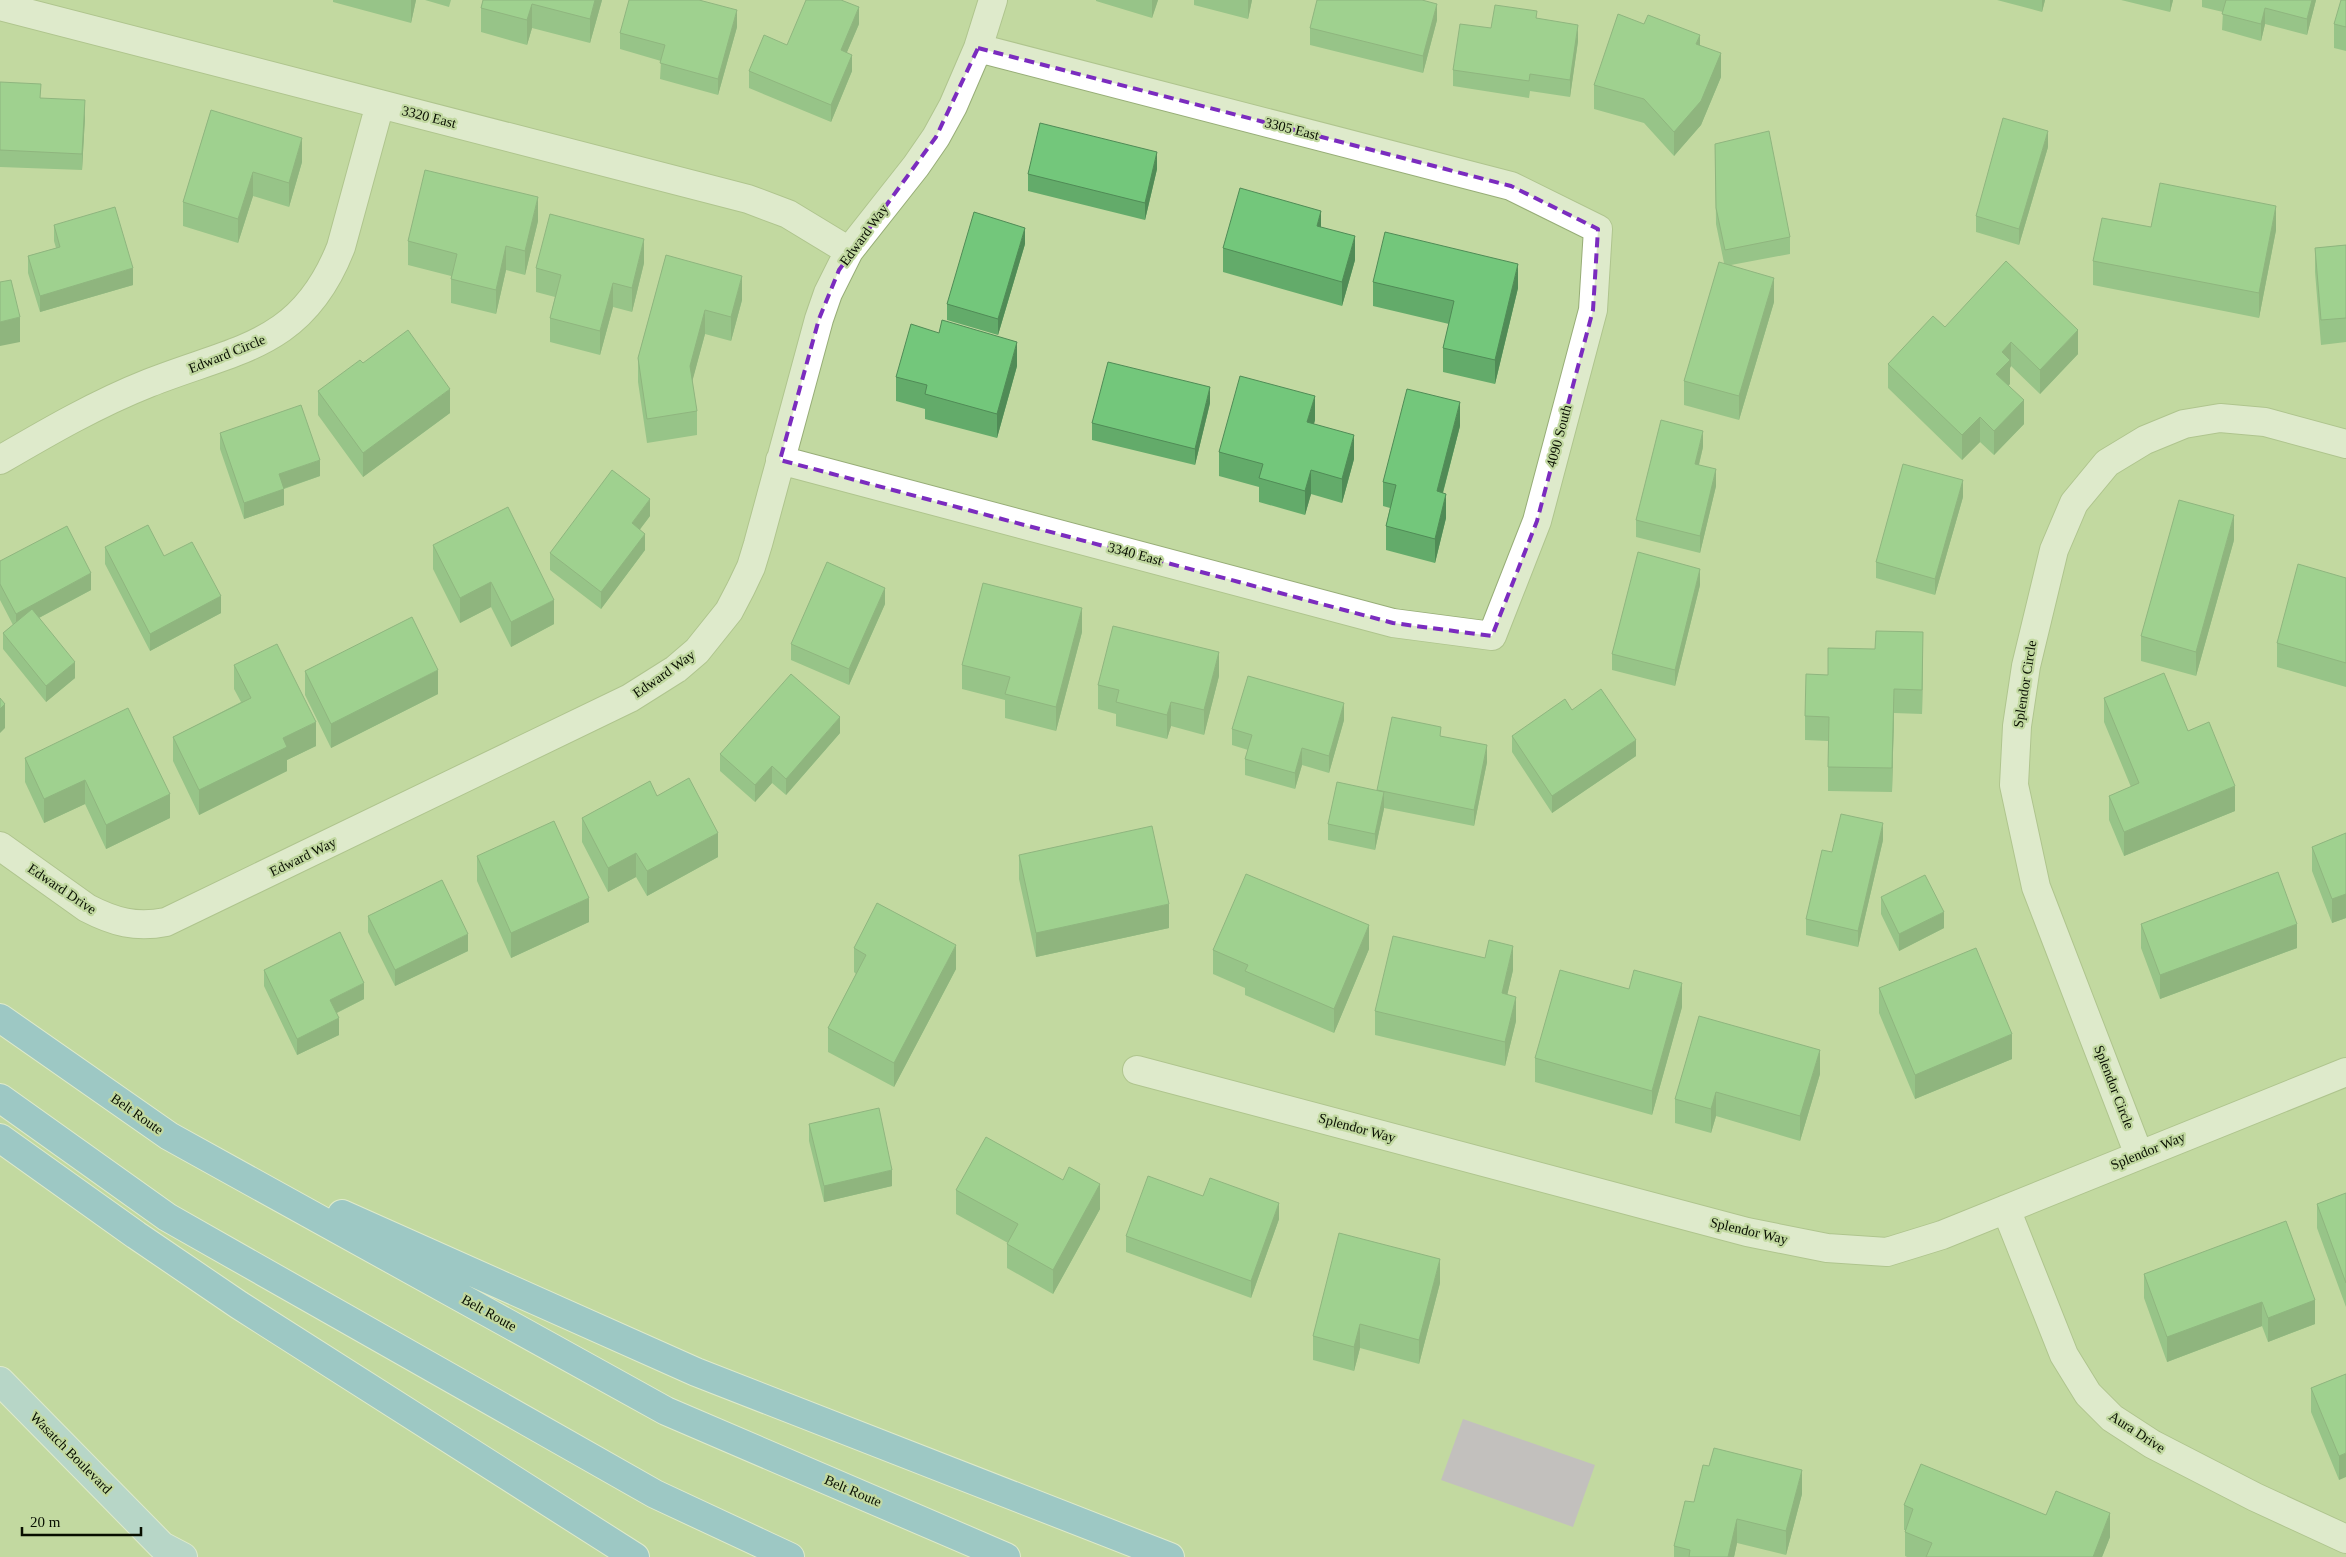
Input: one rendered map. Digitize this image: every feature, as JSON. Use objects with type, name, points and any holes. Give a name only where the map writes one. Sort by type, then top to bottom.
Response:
[{"type":"highway","name":"Belt Route","points":[[0,1018],[169,1136],[666,1411],[1006,1557]]},
{"type":"highway","points":[[0,1098],[167,1217],[655,1494],[790,1557]]},
{"type":"highway","points":[[169,1136],[696,1372],[1170,1557]]},
{"type":"highway","points":[[0,1138],[136,1235],[239,1305],[635,1557]]},
{"type":"main road","name":"Wasatch Boulevard","points":[[0,1381],[170,1553]]},
{"type":"street","name":"Edward Way","points":[[128,924],[147,926],[183,916],[630,698],[676,669],[697,651],[715,631],[741,588],[754,559],[819,319],[828,293],[849,251],[916,166],[936,137],[964,84],[993,0]]},
{"type":"street","name":"3320 East","points":[[0,6],[748,199],[788,214],[849,251]]},
{"type":"street","name":"3305 East","points":[[978,48],[1511,186],[1598,228]]},
{"type":"street","name":"Edward Circle","points":[[0,460],[94,407],[148,383],[251,347],[292,322],[322,286],[336,261],[380,104]]},
{"type":"street","name":"4090 South","points":[[1492,636],[1537,521],[1590,320],[1598,228]]},
{"type":"street","name":"Splendor Circle","points":[[2139,1155],[2036,887],[2014,785],[2017,726],[2026,666],[2054,550],[2074,503],[2107,463],[2144,440],[2184,424],[2220,418],[2265,422],[2346,444]]},
{"type":"street","name":"3340 East","points":[[780,460],[1393,623],[1492,636]]},
{"type":"street","name":"Edward Drive","points":[[0,846],[87,908],[114,921],[128,924]]},
{"type":"street","name":"Splendor Way","points":[[1137,1070],[1747,1232],[1827,1248],[1887,1252],[1942,1236],[2346,1072]]},
{"type":"street","name":"Aura Drive","points":[[2006,1209],[2064,1355],[2088,1394],[2112,1418],[2160,1449],[2255,1497],[2346,1539]]},
{"type":"highlighted area","points":[[978,48],[1511,186],[1598,229],[1593,310],[1537,521],[1492,636],[1393,623],[780,460],[819,319],[839,270],[936,137]]},
{"type":"shaded area","points":[[1463,1419],[1595,1465],[1573,1527],[1441,1480]]},
{"type":"building","points":[[483,0],[595,0],[590,19],[532,4],[527,20],[481,8]]},
{"type":"building","points":[[629,0],[699,0],[737,10],[718,79],[660,63],[665,45],[620,33]]},
{"type":"building","points":[[806,0],[841,0],[859,7],[841,50],[852,55],[831,105],[749,71],[764,35],[787,45]]},
{"type":"building","points":[[1317,0],[1422,0],[1437,4],[1423,56],[1310,28]]},
{"type":"building","points":[[2226,0],[2312,0],[2307,19],[2265,8],[2261,24],[2222,14]]},
{"type":"building","points":[[2341,0],[2346,0],[2346,27],[2334,24]]},
{"type":"building","points":[[1495,5],[1537,11],[1536,18],[1578,25],[1570,80],[1530,74],[1529,81],[1453,70],[1460,24],[1491,28]]},
{"type":"building","points":[[1618,14],[1644,24],[1648,15],[1700,35],[1696,44],[1721,53],[1701,101],[1674,132],[1644,99],[1594,85]]},
{"type":"building","points":[[0,82],[41,84],[40,98],[85,100],[82,154],[0,150]]},
{"type":"building","points":[[211,110],[302,138],[289,183],[253,172],[238,219],[183,202]]},
{"type":"building","points":[[2003,118],[2048,131],[2019,229],[1976,216]]},
{"type":"building","points":[[1040,123],[1157,152],[1145,203],[1028,174]]},
{"type":"building","points":[[1769,131],[1790,237],[1725,250],[1716,208],[1715,144]]},
{"type":"building","points":[[425,170],[538,197],[525,251],[506,246],[496,290],[451,279],[457,254],[408,241]]},
{"type":"building","points":[[2160,183],[2276,206],[2259,293],[2093,261],[2102,218],[2151,227]]},
{"type":"building","points":[[1240,188],[1321,211],[1317,226],[1355,236],[1342,282],[1223,248]]},
{"type":"building","points":[[115,207],[133,268],[40,296],[28,256],[60,247],[54,225]]},
{"type":"building","points":[[974,212],[1025,228],[998,319],[947,304]]},
{"type":"building","points":[[550,214],[644,239],[632,288],[613,283],[600,331],[550,318],[561,275],[536,268]]},
{"type":"building","points":[[1385,232],[1518,264],[1495,360],[1443,348],[1454,301],[1373,282]]},
{"type":"building","points":[[2346,245],[2346,318],[2321,320],[2315,248]]},
{"type":"building","points":[[666,255],[742,276],[731,317],[705,310],[690,366],[697,411],[647,419],[638,358]]},
{"type":"building","points":[[2006,261],[2078,330],[2040,370],[2011,342],[2002,352],[2010,360],[1996,374],[2024,400],[1994,431],[1980,417],[1962,435],[1888,364],[1933,316],[1945,327]]},
{"type":"building","points":[[1719,262],[1774,278],[1739,396],[1684,381]]},
{"type":"building","points":[[11,280],[20,317],[0,322],[0,282]]},
{"type":"building","points":[[942,320],[1017,342],[997,414],[925,394],[927,385],[896,377],[911,324],[939,333]]},
{"type":"building","points":[[408,330],[450,389],[363,453],[318,391],[360,360],[363,363]]},
{"type":"building","points":[[1108,362],[1210,387],[1195,449],[1092,423]]},
{"type":"building","points":[[1240,376],[1315,396],[1307,422],[1354,435],[1342,479],[1311,470],[1305,491],[1259,478],[1263,464],[1219,452]]},
{"type":"building","points":[[1407,389],[1460,402],[1437,491],[1446,494],[1435,539],[1386,526],[1396,485],[1383,482]]},
{"type":"building","points":[[301,405],[320,460],[279,474],[284,489],[244,503],[220,433]]},
{"type":"building","points":[[1661,420],[1703,431],[1695,464],[1716,469],[1700,536],[1636,520]]},
{"type":"building","points":[[1903,464],[1963,480],[1935,579],[1876,562]]},
{"type":"building","points":[[612,470],[650,499],[632,523],[645,534],[601,592],[550,553]]},
{"type":"building","points":[[2179,500],[2234,515],[2196,652],[2141,636]]},
{"type":"building","points":[[508,507],[554,600],[511,622],[491,582],[460,598],[433,545]]},
{"type":"building","points":[[148,525],[164,556],[192,542],[221,596],[150,634],[105,547]]},
{"type":"building","points":[[67,526],[91,573],[16,614],[0,584],[0,561]]},
{"type":"building","points":[[1638,552],[1700,569],[1675,670],[1612,654]]},
{"type":"building","points":[[827,562],[885,588],[849,669],[791,644]]},
{"type":"building","points":[[2298,564],[2346,578],[2346,663],[2277,643]]},
{"type":"building","points":[[983,583],[1082,608],[1056,707],[1005,694],[1010,677],[962,665]]},
{"type":"building","points":[[32,609],[75,662],[46,686],[3,633]]},
{"type":"building","points":[[412,617],[438,670],[331,724],[305,671]]},
{"type":"building","points":[[1113,626],[1219,652],[1204,710],[1171,702],[1167,715],[1116,702],[1119,690],[1098,685]]},
{"type":"building","points":[[1876,631],[1923,632],[1922,690],[1894,689],[1892,768],[1828,767],[1829,717],[1805,716],[1806,674],[1828,675],[1828,648],[1875,649]]},
{"type":"building","points":[[277,644],[316,722],[283,738],[287,747],[199,790],[173,737],[251,698],[234,665]]},
{"type":"building","points":[[2164,673],[2188,731],[2209,722],[2235,786],[2124,832],[2109,796],[2139,783],[2104,698]]},
{"type":"building","points":[[791,674],[840,717],[786,779],[772,766],[755,785],[720,754]]},
{"type":"building","points":[[1248,676],[1344,703],[1329,756],[1302,748],[1295,773],[1245,759],[1252,735],[1232,729]]},
{"type":"building","points":[[1601,689],[1636,740],[1552,796],[1512,736],[1565,699],[1572,710]]},
{"type":"building","points":[[0,698],[5,704],[0,709]]},
{"type":"building","points":[[128,708],[170,794],[106,825],[85,780],[44,799],[25,758]]},
{"type":"building","points":[[1392,717],[1441,727],[1440,736],[1487,745],[1474,810],[1377,790]]},
{"type":"building","points":[[689,778],[718,833],[647,871],[636,853],[608,868],[582,818],[650,781],[657,796]]},
{"type":"building","points":[[1337,782],[1384,792],[1375,834],[1328,824]]},
{"type":"building","points":[[1841,814],[1883,823],[1858,931],[1806,919],[1822,850],[1832,852]]},
{"type":"building","points":[[554,821],[589,898],[511,933],[477,856]]},
{"type":"building","points":[[1152,826],[1169,904],[1036,933],[1019,855]]},
{"type":"building","points":[[2346,833],[2346,894],[2332,899],[2312,847]]},
{"type":"building","points":[[2278,872],[2297,924],[2160,975],[2141,924]]},
{"type":"building","points":[[1246,874],[1369,925],[1334,1009],[1245,971],[1248,965],[1213,950]]},
{"type":"building","points":[[1925,875],[1944,912],[1899,934],[1881,897]]},
{"type":"building","points":[[442,880],[468,934],[395,970],[368,916]]},
{"type":"building","points":[[877,903],[956,945],[894,1063],[828,1028],[866,955],[854,948]]},
{"type":"building","points":[[340,932],[364,983],[330,1000],[339,1018],[297,1039],[264,970]]},
{"type":"building","points":[[1393,936],[1485,958],[1489,940],[1513,946],[1502,993],[1516,997],[1505,1042],[1375,1011]]},
{"type":"building","points":[[1976,948],[2012,1034],[1915,1075],[1879,988]]},
{"type":"building","points":[[1560,970],[1629,989],[1634,970],[1682,983],[1652,1091],[1535,1058]]},
{"type":"building","points":[[1699,1016],[1820,1050],[1800,1116],[1716,1092],[1711,1109],[1675,1099]]},
{"type":"building","points":[[879,1108],[892,1170],[824,1186],[809,1124]]},
{"type":"building","points":[[986,1137],[1063,1180],[1069,1167],[1100,1184],[1053,1270],[1007,1244],[1018,1224],[956,1190]]},
{"type":"building","points":[[1148,1176],[1203,1196],[1210,1178],[1279,1203],[1251,1281],[1126,1236]]},
{"type":"building","points":[[2346,1193],[2346,1283],[2317,1204]]},
{"type":"building","points":[[2286,1221],[2315,1300],[2268,1318],[2262,1302],[2167,1337],[2144,1274]]},
{"type":"building","points":[[1339,1233],[1440,1259],[1419,1340],[1360,1324],[1354,1347],[1313,1336]]},
{"type":"building","points":[[2346,1374],[2346,1453],[2339,1456],[2311,1388]]},
{"type":"building","points":[[1714,1448],[1802,1470],[1786,1531],[1737,1519],[1728,1557],[1689,1557],[1690,1550],[1674,1546],[1685,1501],[1694,1502],[1703,1465],[1709,1466]]},
{"type":"building","points":[[1921,1464],[2046,1515],[2056,1491],[2110,1513],[2093,1557],[1926,1557],[1932,1543],[1905,1532],[1913,1509],[1904,1505]]}]
